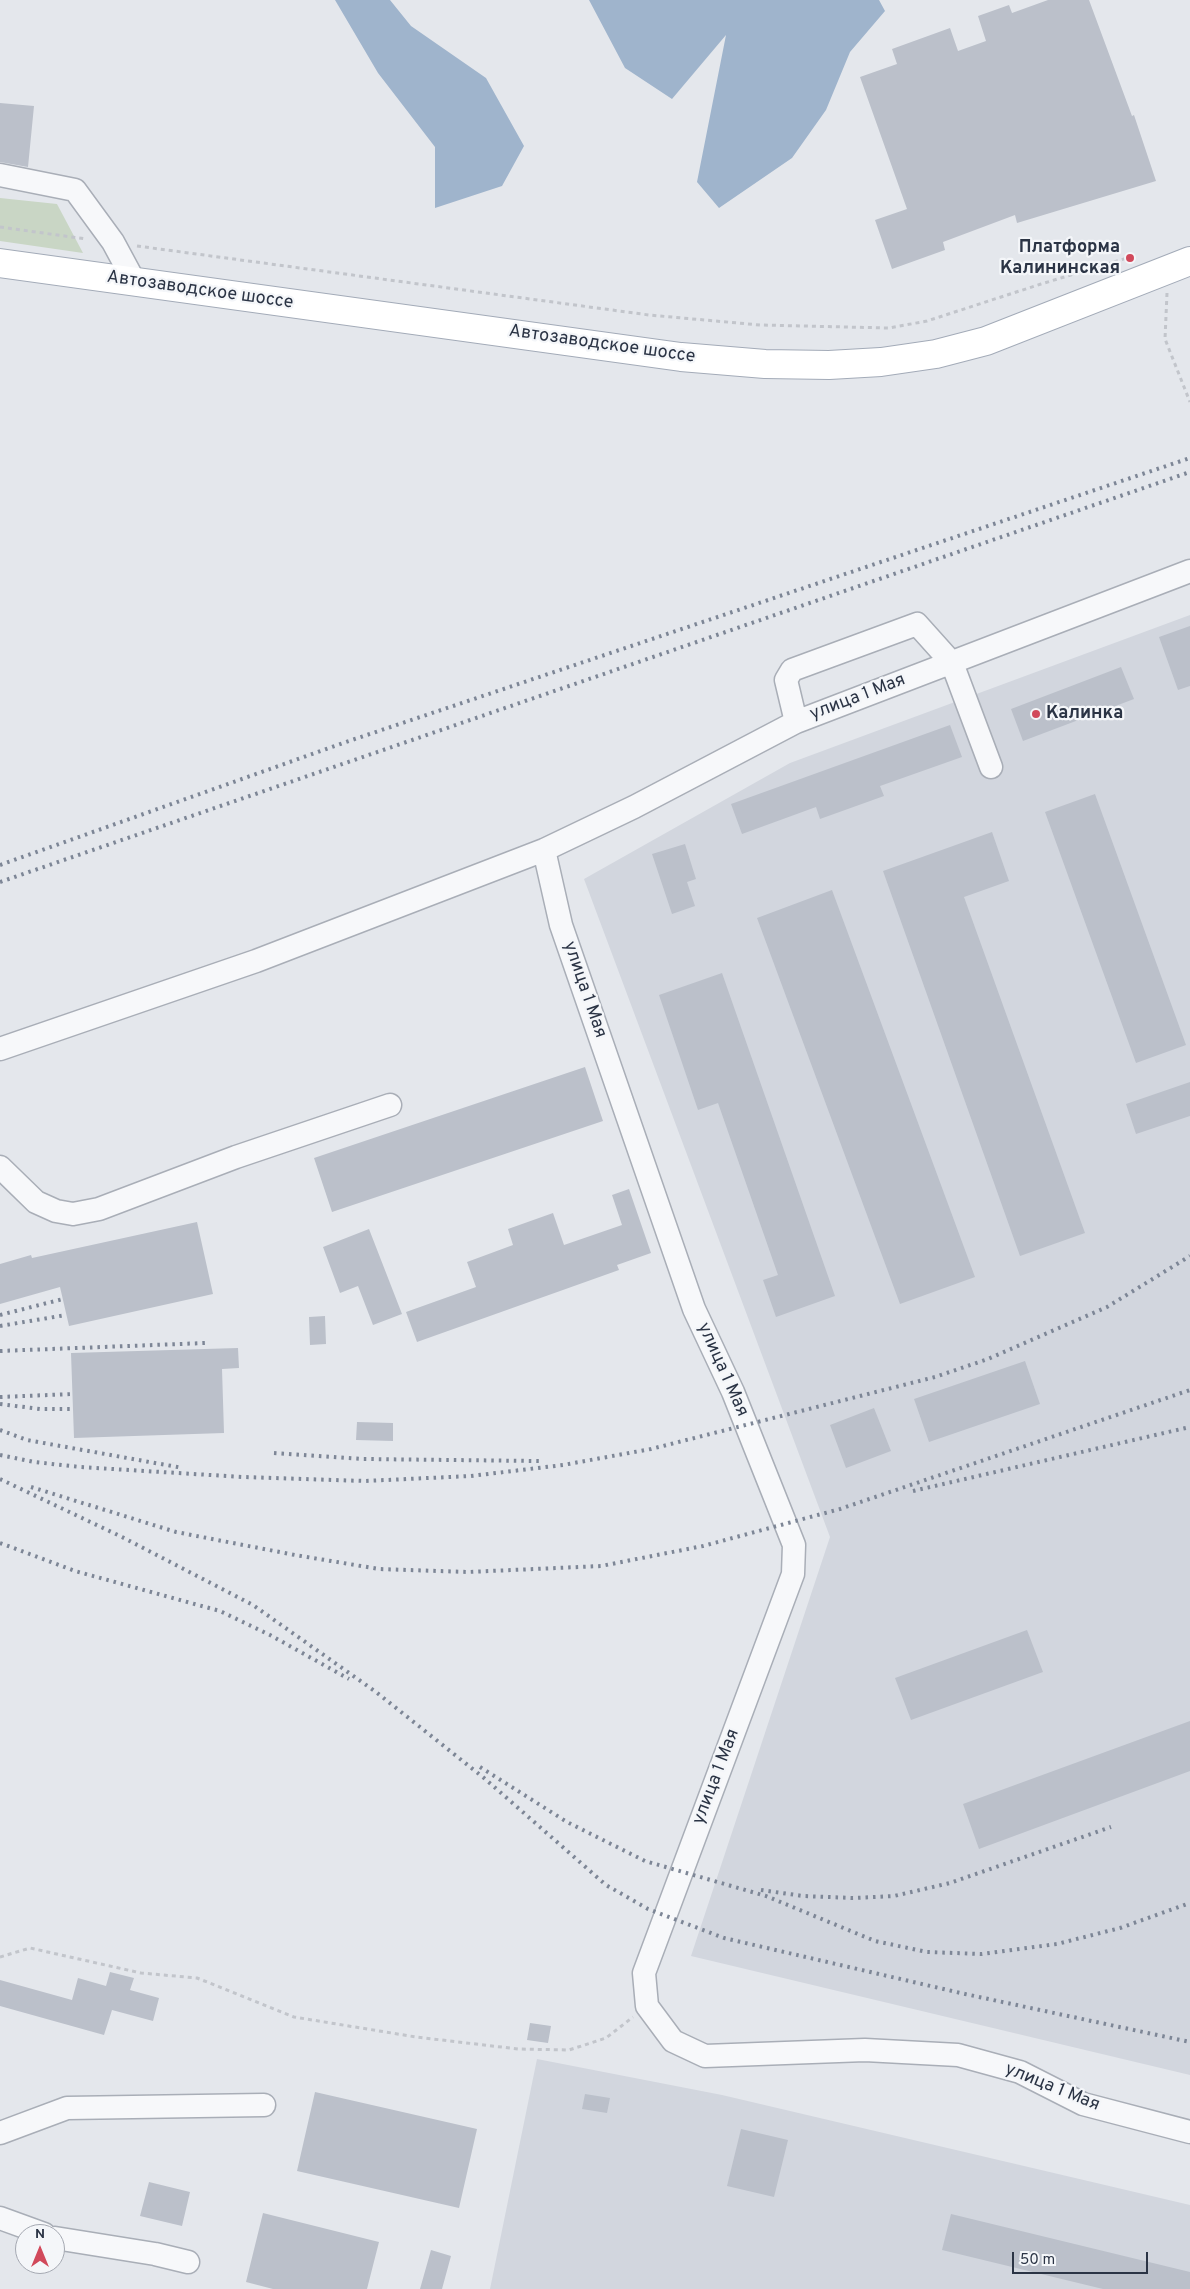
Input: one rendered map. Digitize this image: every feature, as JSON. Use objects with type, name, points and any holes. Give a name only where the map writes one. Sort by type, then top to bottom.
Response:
[{"type":"main road","name":"Автозаводское шоссе","points":[[0,264],[681,357],[765,364],[829,366],[899,360],[936,354],[986,341],[1190,261]]},
{"type":"street","points":[[0,175],[75,190],[113,242],[134,281]]},
{"type":"street","name":"улица 1 Мая","points":[[1190,571],[796,722],[748,745],[634,807],[544,850],[561,924],[694,1309],[733,1392],[794,1545],[794,1574],[644,1973],[647,2006],[673,2041],[705,2056],[865,2050],[958,2055],[1020,2072],[1083,2104],[1190,2132]]},
{"type":"street","points":[[796,722],[786,680],[792,670],[918,624],[952,663],[991,767]]},
{"type":"street","points":[[0,1049],[256,961],[544,850]]},
{"type":"street","points":[[0,1167],[36,1202],[56,1212],[73,1214],[99,1209],[236,1157],[390,1105]]},
{"type":"street","points":[[0,2133],[67,2108],[264,2105]]},
{"type":"street","points":[[0,2218],[16,2224]]},
{"type":"street","points":[[65,2240],[155,2254],[188,2262]]},
{"type":"path","points":[[0,227],[649,315],[760,325],[890,328],[927,321],[1041,284],[1143,254]]},
{"type":"path","points":[[1167,290],[1165,339],[1190,402]]},
{"type":"path","points":[[0,1957],[30,1948],[141,1973],[197,1978],[294,2017],[416,2036],[518,2049],[569,2050],[606,2038],[647,2006]]},
{"type":"shaded area","points":[[1190,615],[1190,2075],[691,1956],[830,1537],[584,879],[790,763]]},
{"type":"shaded area","points":[[537,2059],[722,2095],[1190,2205],[1190,2289],[490,2289]]},
{"type":"green space","points":[[0,198],[57,204],[83,253],[0,241]]},
{"type":"water","points":[[335,0],[390,0],[411,26],[486,78],[524,146],[502,186],[435,208],[435,147],[378,73]]},
{"type":"water","points":[[589,0],[879,0],[885,11],[850,52],[826,110],[792,158],[719,208],[697,182],[726,35],[672,99],[625,68]]},
{"type":"building","points":[[1048,0],[1089,0],[1132,116],[1134,115],[1156,181],[1017,223],[1015,215],[943,242],[945,250],[892,269],[875,220],[907,209],[860,77],[897,64],[892,49],[950,28],[958,51],[986,41],[978,16],[1009,5],[1012,13]]},
{"type":"building","points":[[0,103],[34,106],[28,167],[0,162]]},
{"type":"building","points":[[1190,626],[1190,686],[1178,690],[1159,637]]},
{"type":"building","points":[[1121,667],[1134,699],[1023,741],[1011,709]]},
{"type":"building","points":[[950,725],[962,757],[880,786],[884,796],[820,819],[816,807],[742,834],[731,804]]},
{"type":"building","points":[[1095,794],[1186,1045],[1136,1063],[1045,812]]},
{"type":"building","points":[[992,832],[1009,881],[964,897],[1085,1233],[1020,1256],[883,871]]},
{"type":"building","points":[[685,844],[696,879],[687,882],[695,906],[672,914],[652,854]]},
{"type":"building","points":[[832,890],[975,1277],[900,1304],[757,918]]},
{"type":"building","points":[[722,973],[835,1296],[776,1317],[763,1280],[778,1275],[718,1103],[698,1110],[659,995]]},
{"type":"building","points":[[585,1067],[603,1121],[332,1212],[314,1158]]},
{"type":"building","points":[[1190,1082],[1190,1116],[1136,1134],[1126,1104]]},
{"type":"building","points":[[629,1189],[651,1253],[617,1265],[619,1270],[417,1342],[406,1312],[476,1287],[467,1262],[513,1245],[508,1229],[553,1213],[564,1245],[622,1225],[612,1195]]},
{"type":"building","points":[[197,1222],[213,1294],[69,1326],[60,1287],[0,1304],[0,1264],[31,1255],[32,1258]]},
{"type":"building","points":[[369,1229],[402,1314],[373,1325],[358,1286],[340,1293],[323,1247]]},
{"type":"building","points":[[325,1316],[326,1344],[310,1345],[309,1317]]},
{"type":"building","points":[[238,1348],[239,1368],[222,1369],[224,1433],[74,1438],[71,1353]]},
{"type":"building","points":[[1025,1361],[1040,1404],[929,1442],[914,1399]]},
{"type":"building","points":[[874,1408],[891,1451],[846,1468],[830,1425]]},
{"type":"building","points":[[357,1422],[393,1423],[393,1441],[356,1440]]},
{"type":"building","points":[[1027,1630],[1043,1672],[911,1720],[895,1678]]},
{"type":"building","points":[[1190,1721],[1190,1771],[979,1849],[963,1804]]},
{"type":"building","points":[[110,1972],[134,1978],[130,1990],[159,1998],[153,2021],[112,2010],[104,2035],[0,2006],[0,1980],[72,2000],[78,1978],[106,1986]]},
{"type":"building","points":[[530,2023],[551,2026],[548,2043],[527,2040]]},
{"type":"building","points":[[315,2092],[477,2129],[459,2208],[297,2171]]},
{"type":"building","points":[[585,2094],[610,2098],[607,2113],[582,2109]]},
{"type":"building","points":[[741,2129],[788,2140],[774,2197],[727,2186]]},
{"type":"building","points":[[149,2182],[190,2192],[182,2226],[140,2216]]},
{"type":"building","points":[[263,2213],[379,2242],[367,2289],[273,2289],[246,2282]]},
{"type":"building","points":[[951,2214],[1190,2272],[1190,2289],[1103,2289],[942,2250]]},
{"type":"building","points":[[431,2250],[451,2256],[442,2289],[420,2289]]},
{"type":"railway","points":[[0,865],[346,742],[1190,458]]},
{"type":"railway","points":[[0,882],[1190,472]]},
{"type":"railway","points":[[0,1455],[34,1462],[80,1467],[243,1477],[365,1481],[471,1476],[563,1465],[651,1449],[935,1377],[988,1359],[1107,1307],[1190,1256]]},
{"type":"railway","points":[[0,1315],[63,1299]]},
{"type":"railway","points":[[0,1326],[66,1315]]},
{"type":"railway","points":[[0,1351],[205,1343]]},
{"type":"railway","points":[[31,1487],[176,1532],[379,1569],[468,1572],[601,1566],[703,1546],[840,1509],[1190,1390]]},
{"type":"railway","points":[[0,1397],[73,1394]]},
{"type":"railway","points":[[0,1404],[40,1409],[73,1409]]},
{"type":"railway","points":[[913,1491],[1190,1427]]},
{"type":"railway","points":[[0,1430],[27,1440],[183,1468]]},
{"type":"railway","points":[[274,1453],[363,1459],[539,1461]]},
{"type":"railway","points":[[0,1479],[122,1537],[253,1605],[376,1692],[484,1778],[606,1885],[648,1909],[724,1938],[965,1994],[1190,2042]]},
{"type":"railway","points":[[0,1543],[75,1571],[220,1611],[270,1635],[349,1679]]},
{"type":"railway","points":[[480,1767],[567,1822],[645,1861],[766,1896],[875,1941],[927,1952],[982,1954],[1057,1944],[1120,1928],[1190,1903]]},
{"type":"railway","points":[[761,1890],[803,1896],[853,1898],[894,1896],[950,1883],[1111,1827]]},
{"type":"place","name":"Платформа Калининская","points":[[1130,258]]},
{"type":"place","name":"Калинка","points":[[1036,714]]}]
